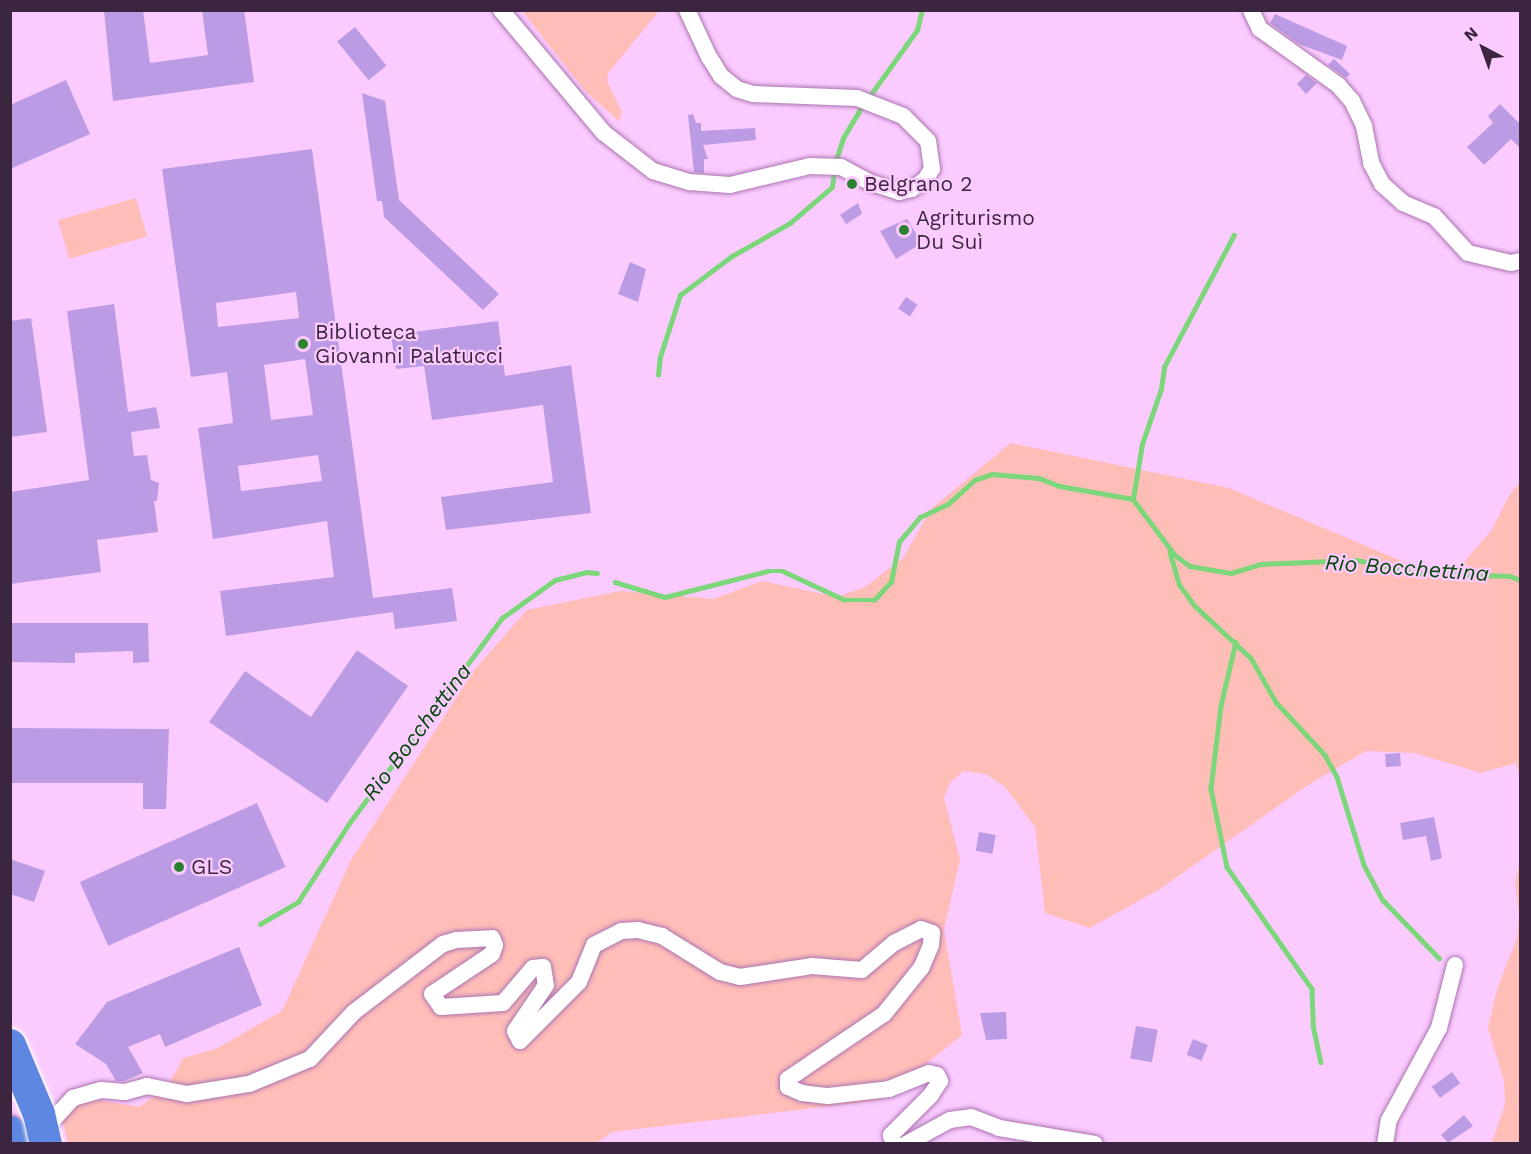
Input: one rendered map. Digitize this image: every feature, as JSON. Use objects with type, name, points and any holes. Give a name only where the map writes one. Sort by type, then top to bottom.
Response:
[{"type":"highway","points":[[10,1045],[39,1114],[46,1143]]},
{"type":"highway","points":[[10,1132],[14,1143]]},
{"type":"street","points":[[501,10],[604,133],[653,171],[690,182],[730,185],[810,166],[841,167],[869,182],[899,192],[912,189],[925,180],[932,169],[928,141],[903,116],[857,98],[753,94],[737,88],[721,76],[709,57],[687,10]]},
{"type":"street","points":[[1251,10],[1260,29],[1338,84],[1352,101],[1364,126],[1371,162],[1382,184],[1396,196],[1434,216],[1468,253],[1511,263],[1521,261]]},
{"type":"street","points":[[31,1143],[73,1098],[101,1090],[125,1092],[147,1086],[187,1094],[249,1084],[310,1059],[354,1012],[443,944],[456,940],[492,938],[495,945],[492,954],[432,994],[441,1007],[503,1004],[532,968],[543,967],[546,985],[515,1031],[520,1041],[579,982],[594,945],[621,931],[638,930],[662,936],[720,972],[741,977],[812,966],[862,970],[894,944],[921,929],[932,933],[928,953],[921,968],[884,1014],[788,1079],[788,1087],[802,1093],[828,1096],[889,1089],[929,1073],[937,1074],[940,1081],[931,1095],[891,1135],[894,1143]]},
{"type":"street","points":[[1385,1143],[1389,1120],[1439,1028],[1455,965]]},
{"type":"street","points":[[906,1143],[950,1120],[971,1117],[999,1128],[1095,1143]]},
{"type":"shaded area","points":[[522,11],[659,11],[608,73],[607,81],[622,112],[619,121],[586,92]]},
{"type":"shaded area","points":[[136,198],[147,236],[69,259],[58,220]]},
{"type":"shaded area","points":[[1011,443],[1229,488],[1430,573],[1457,570],[1491,531],[1510,494],[1520,482],[1520,778],[1516,763],[1481,773],[1415,753],[1366,751],[1308,785],[1160,889],[1090,928],[1045,913],[1035,827],[1005,787],[986,774],[963,771],[950,783],[944,798],[960,859],[944,930],[962,1035],[881,1100],[612,1132],[595,1144],[67,1143],[61,1105],[84,1098],[140,1107],[169,1084],[183,1058],[216,1049],[282,1011],[351,860],[475,669],[527,610],[620,591],[714,599],[762,581],[837,597],[865,587],[903,558],[932,508]]},
{"type":"shaded area","points":[[1520,863],[1520,1143],[1492,1143],[1505,1104],[1504,1081],[1488,1028],[1497,989],[1517,938],[1519,915],[1515,882]]},
{"type":"building","points":[[104,10],[143,10],[150,63],[208,55],[202,10],[244,10],[254,82],[113,101]]},
{"type":"building","points":[[1275,14],[1347,46],[1342,60],[1299,44],[1270,23]]},
{"type":"building","points":[[355,27],[386,66],[369,80],[337,41]]},
{"type":"building","points":[[1334,59],[1350,74],[1346,78],[1328,65]]},
{"type":"building","points":[[1306,75],[1317,83],[1306,94],[1297,84]]},
{"type":"building","points":[[66,80],[90,134],[10,169],[10,105]]},
{"type":"building","points":[[362,93],[385,101],[399,200],[499,294],[483,310],[384,217],[382,201],[377,201]]},
{"type":"building","points":[[1500,104],[1521,125],[1521,149],[1511,139],[1484,165],[1467,147],[1493,123],[1488,116]]},
{"type":"building","points":[[693,114],[696,123],[701,123],[701,131],[755,128],[756,140],[703,145],[708,159],[704,159],[704,173],[694,172],[688,115]]},
{"type":"building","points":[[312,149],[373,598],[452,588],[457,621],[395,629],[393,612],[226,636],[220,591],[334,577],[327,521],[213,539],[198,428],[233,423],[227,372],[191,377],[162,169]],"holes":[[[296,292],[299,318],[218,327],[216,303]],[[305,359],[313,415],[271,420],[264,365]],[[318,455],[322,481],[241,491],[238,466]]]},
{"type":"building","points":[[858,203],[862,214],[846,224],[840,215]]},
{"type":"building","points":[[907,219],[922,243],[896,259],[880,231]]},
{"type":"building","points":[[630,262],[646,269],[638,302],[618,294]]},
{"type":"building","points":[[906,297],[918,305],[910,316],[898,309]]},
{"type":"building","points":[[114,304],[128,412],[156,407],[160,428],[131,432],[134,456],[147,455],[151,480],[159,483],[157,501],[154,501],[158,532],[97,540],[101,572],[10,584],[10,492],[89,480],[67,311]]},
{"type":"building","points":[[31,318],[47,432],[10,437],[10,321]]},
{"type":"building","points":[[498,321],[505,376],[571,365],[591,513],[446,530],[441,497],[553,482],[543,405],[432,420],[424,366],[396,369],[391,335]]},
{"type":"building","points":[[10,623],[148,623],[149,662],[133,663],[133,651],[75,653],[75,663],[10,662]]},
{"type":"building","points":[[357,650],[408,686],[327,803],[209,722],[245,671],[311,717]]},
{"type":"building","points":[[10,728],[169,729],[166,809],[143,809],[143,783],[10,783]]},
{"type":"building","points":[[1400,753],[1401,766],[1386,767],[1385,754]]},
{"type":"building","name":"GLS","points":[[257,803],[285,867],[108,946],[80,882]]},
{"type":"building","points":[[1434,817],[1442,858],[1431,861],[1426,836],[1403,840],[1400,823]]},
{"type":"building","points":[[979,832],[996,835],[992,854],[976,851]]},
{"type":"building","points":[[10,859],[45,871],[34,902],[10,894]]},
{"type":"building","points":[[239,947],[262,1005],[165,1047],[160,1034],[128,1047],[143,1073],[124,1081],[116,1081],[106,1064],[75,1044],[107,1002]]},
{"type":"building","points":[[1006,1012],[1007,1039],[986,1040],[980,1013]]},
{"type":"building","points":[[1136,1026],[1158,1030],[1152,1062],[1130,1058]]},
{"type":"building","points":[[1193,1039],[1208,1045],[1201,1061],[1187,1055]]},
{"type":"building","points":[[1452,1072],[1460,1083],[1440,1098],[1432,1087]]},
{"type":"building","points":[[1464,1115],[1473,1126],[1448,1143],[1441,1135]]},
{"type":"waterway","points":[[835,163],[843,138],[859,111],[917,30],[922,10]]},
{"type":"waterway","points":[[658,375],[660,357],[680,295],[732,256],[790,223],[832,187],[834,171]]},
{"type":"waterway","points":[[1133,499],[1142,444],[1161,389],[1164,367],[1234,235]]},
{"type":"waterway","name":"Rio Bocchettina","points":[[615,582],[665,597],[768,571],[783,571],[845,600],[874,600],[891,582],[899,542],[920,517],[948,504],[975,480],[992,474],[1039,478],[1060,486],[1133,499],[1175,555],[1190,566],[1231,573],[1260,564],[1357,560],[1417,573],[1510,576],[1520,580]]},
{"type":"waterway","points":[[1170,552],[1179,584],[1195,606],[1251,658],[1276,702],[1325,755],[1337,777],[1364,865],[1383,900],[1439,958]]},
{"type":"waterway","name":"Rio Bocchettina","points":[[260,924],[298,902],[350,822],[502,618],[555,580],[586,572],[597,573]]},
{"type":"waterway","points":[[1236,642],[1221,706],[1211,789],[1227,867],[1312,989],[1313,1025],[1321,1062]]},
{"type":"place","name":"Belgrano 2","points":[[852,184]]},
{"type":"place","name":"Agriturismo Du Suì","points":[[904,230]]},
{"type":"place","name":"Biblioteca Giovanni Palatucci","points":[[303,344]]},
{"type":"place","name":"GLS","points":[[179,867]]}]
